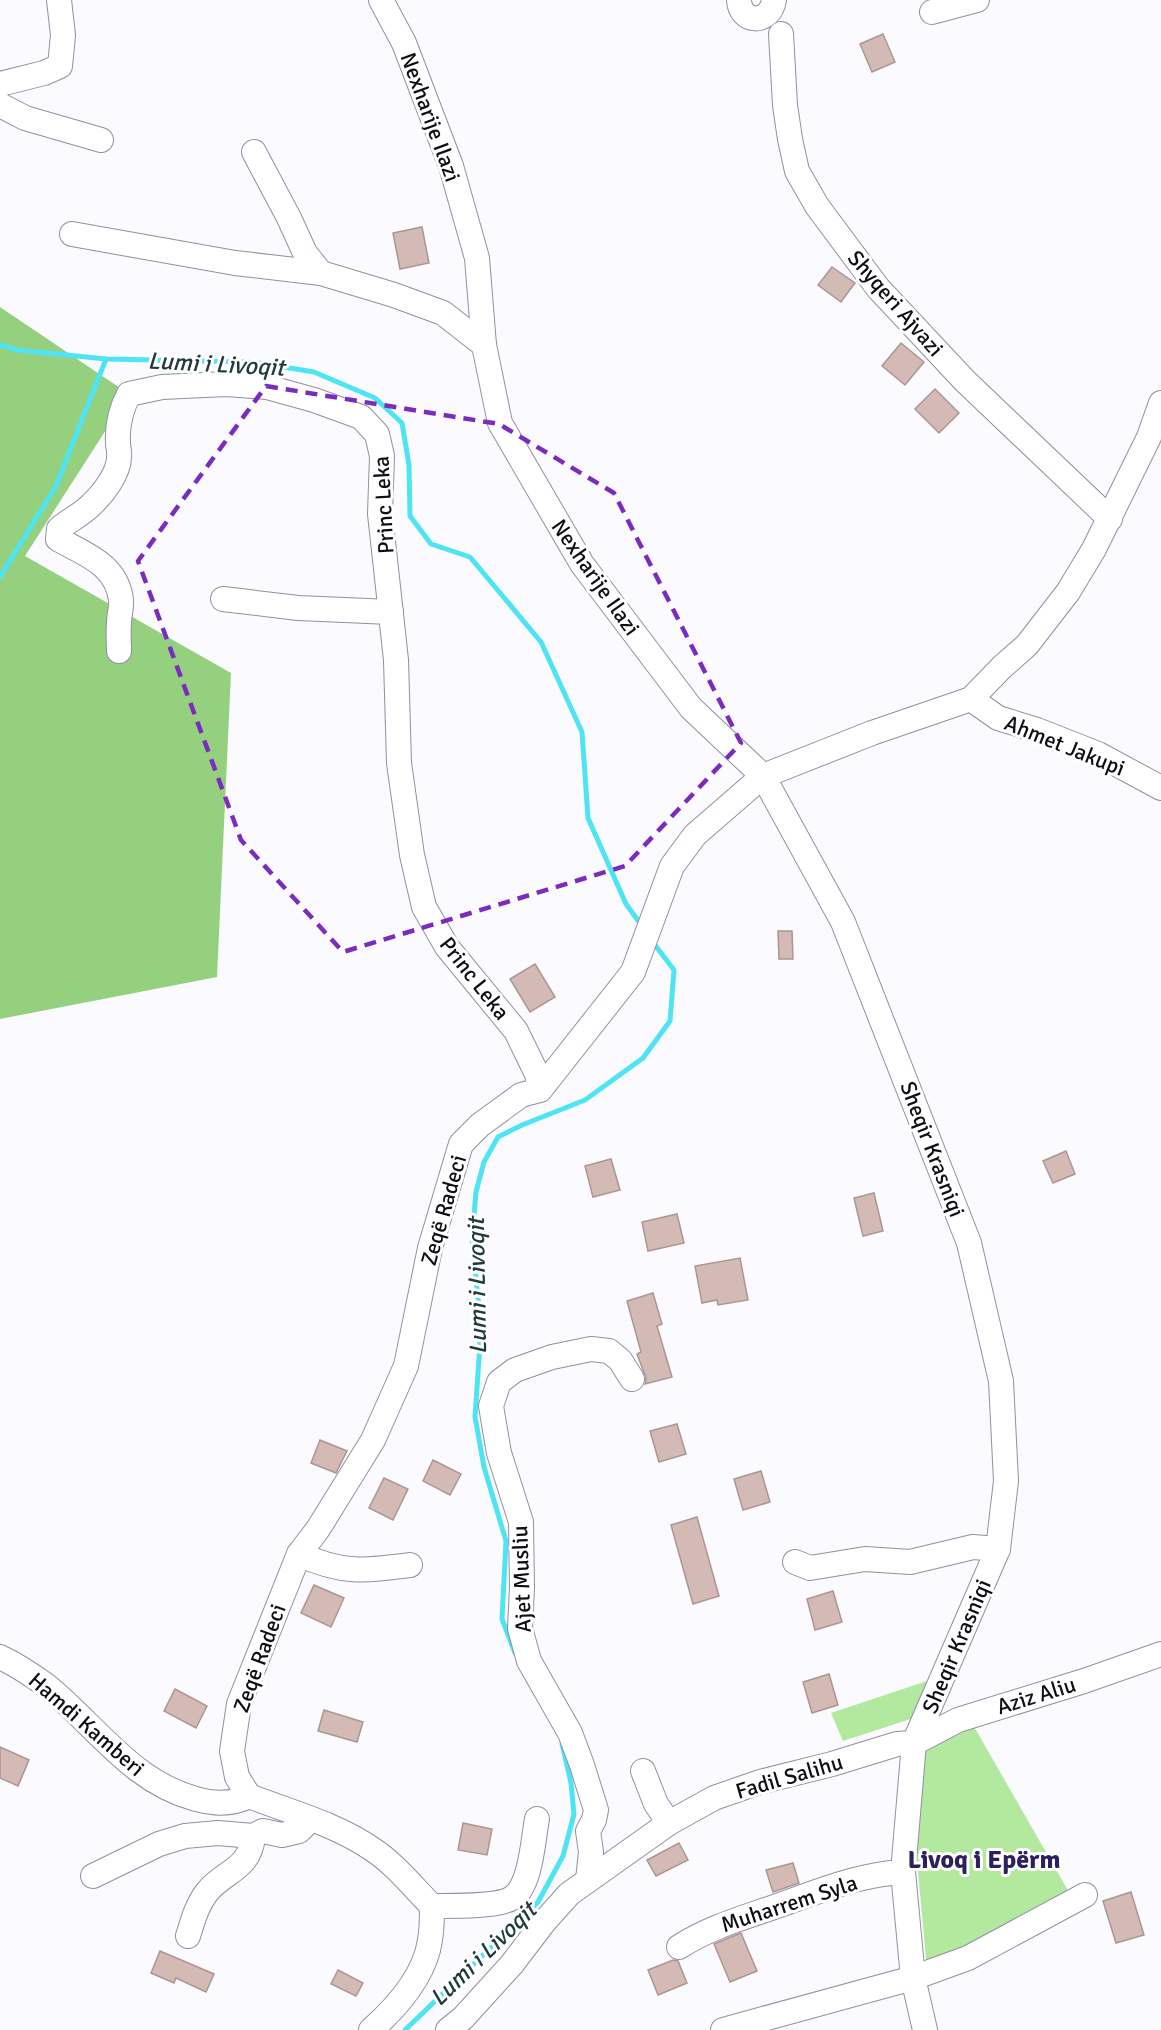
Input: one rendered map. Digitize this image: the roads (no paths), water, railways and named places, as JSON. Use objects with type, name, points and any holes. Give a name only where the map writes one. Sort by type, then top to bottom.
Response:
[{"type":"street","points":[[0,84],[44,73],[60,66],[63,35],[59,0]]},
{"type":"street","name":"Nexharije Ilazi","points":[[381,0],[404,43],[451,166],[477,258],[484,345],[500,423],[582,564],[691,708],[763,776]]},
{"type":"street","points":[[739,0],[743,13],[753,19],[765,17],[772,9],[774,0]]},
{"type":"street","points":[[932,12],[977,0]]},
{"type":"street","name":"Shyqeri Ajvazi","points":[[781,34],[785,105],[790,139],[797,171],[817,206],[886,296],[965,381],[1110,519]]},
{"type":"street","points":[[0,105],[24,118],[101,140]]},
{"type":"street","points":[[254,152],[305,253],[321,273]]},
{"type":"street","points":[[72,234],[235,263],[321,273],[394,295],[443,313],[484,345]]},
{"type":"street","name":"Princ Leka","points":[[119,651],[122,601],[109,570],[92,556],[58,538],[59,529],[71,518],[91,506],[113,476],[120,459],[118,442],[123,405],[129,394],[162,387],[226,384],[267,387],[314,399],[361,417],[377,434],[382,456],[380,514],[396,660],[399,763],[412,855],[424,907],[447,947],[516,1030],[537,1074],[540,1090]]},
{"type":"street","points":[[763,776],[872,733],[971,699],[1027,645],[1068,592],[1110,519],[1149,437],[1161,403]]},
{"type":"street","points":[[223,599],[298,608],[391,612]]},
{"type":"street","name":"Ahmet Jakupi","points":[[971,699],[998,718],[1098,753],[1161,788]]},
{"type":"street","name":"Zeqë Radeci","points":[[249,1796],[237,1777],[232,1751],[239,1704],[299,1554],[318,1529],[373,1440],[406,1366],[430,1248],[461,1144],[480,1125],[521,1095],[540,1090],[633,972],[672,866],[695,835],[763,776]]},
{"type":"street","name":"Sheqir Krasniqi","points":[[763,776],[843,922],[969,1243],[1001,1381],[1006,1481],[998,1549],[914,1743]]},
{"type":"street","name":"Ajet Musliu","points":[[588,1880],[591,1852],[588,1831],[596,1810],[570,1733],[529,1661],[520,1628],[521,1522],[500,1453],[491,1406],[499,1382],[515,1370],[552,1357],[591,1349],[609,1351],[620,1360],[632,1378]]},
{"type":"street","name":"Sheqir Krasniqi","points":[[795,1562],[810,1568],[865,1559],[910,1562],[973,1547],[998,1549]]},
{"type":"street","points":[[299,1554],[320,1564],[351,1570],[410,1565]]},
{"type":"street","name":"Aziz Aliu","points":[[914,1743],[958,1720],[1084,1681],[1161,1654]]},
{"type":"street","name":"Hamdi Kamberi","points":[[0,1657],[21,1668],[48,1687],[134,1768],[178,1794],[207,1802],[237,1803],[249,1796]]},
{"type":"street","points":[[914,1743],[903,1872],[914,1978],[925,2030]]},
{"type":"street","name":"Fadil Salihu","points":[[448,2030],[463,2018],[512,1964],[569,1894],[669,1822],[714,1798],[759,1782],[832,1764],[897,1744],[914,1743]]},
{"type":"street","points":[[643,1771],[656,1804],[669,1822]]},
{"type":"street","points":[[249,1796],[344,1833],[374,1850],[432,1906],[476,1906],[511,1899],[523,1886],[529,1867],[537,1819]]},
{"type":"street","points":[[93,1876],[159,1844],[184,1836],[218,1833],[253,1836],[263,1831],[282,1835],[299,1831],[310,1820]]},
{"type":"street","points":[[188,1936],[197,1908],[208,1891],[246,1860],[252,1849],[253,1836]]},
{"type":"street","name":"Muharrem Syla","points":[[679,1947],[701,1933],[828,1888],[884,1873],[903,1872]]},
{"type":"street","points":[[723,2030],[914,1978],[968,1958],[1085,1894]]},
{"type":"street","points":[[371,2030],[398,2005],[417,1976],[430,1942],[432,1906]]},
{"type":"waterway","name":"Lumi i Livoqit","points":[[0,345],[17,350],[106,359],[252,362],[314,372],[375,398],[402,423],[409,465],[410,516],[431,544],[470,557],[541,642],[582,732],[588,818],[626,904],[642,926]]},
{"type":"waterway","points":[[0,577],[56,486],[106,359]]},
{"type":"waterway","name":"Lumi i Livoqit","points":[[515,1653],[502,1619],[506,1541],[484,1467],[475,1417],[481,1329],[472,1238],[476,1192],[484,1162],[498,1137],[585,1100],[643,1058],[670,1021],[674,970],[652,941]]},
{"type":"waterway","name":"Lumi i Livoqit","points":[[405,2030],[538,1902],[563,1856],[574,1814],[571,1783],[562,1744]]},
{"type":"district","name":"Livoq i Epërm","points":[[984,1859]]}]
